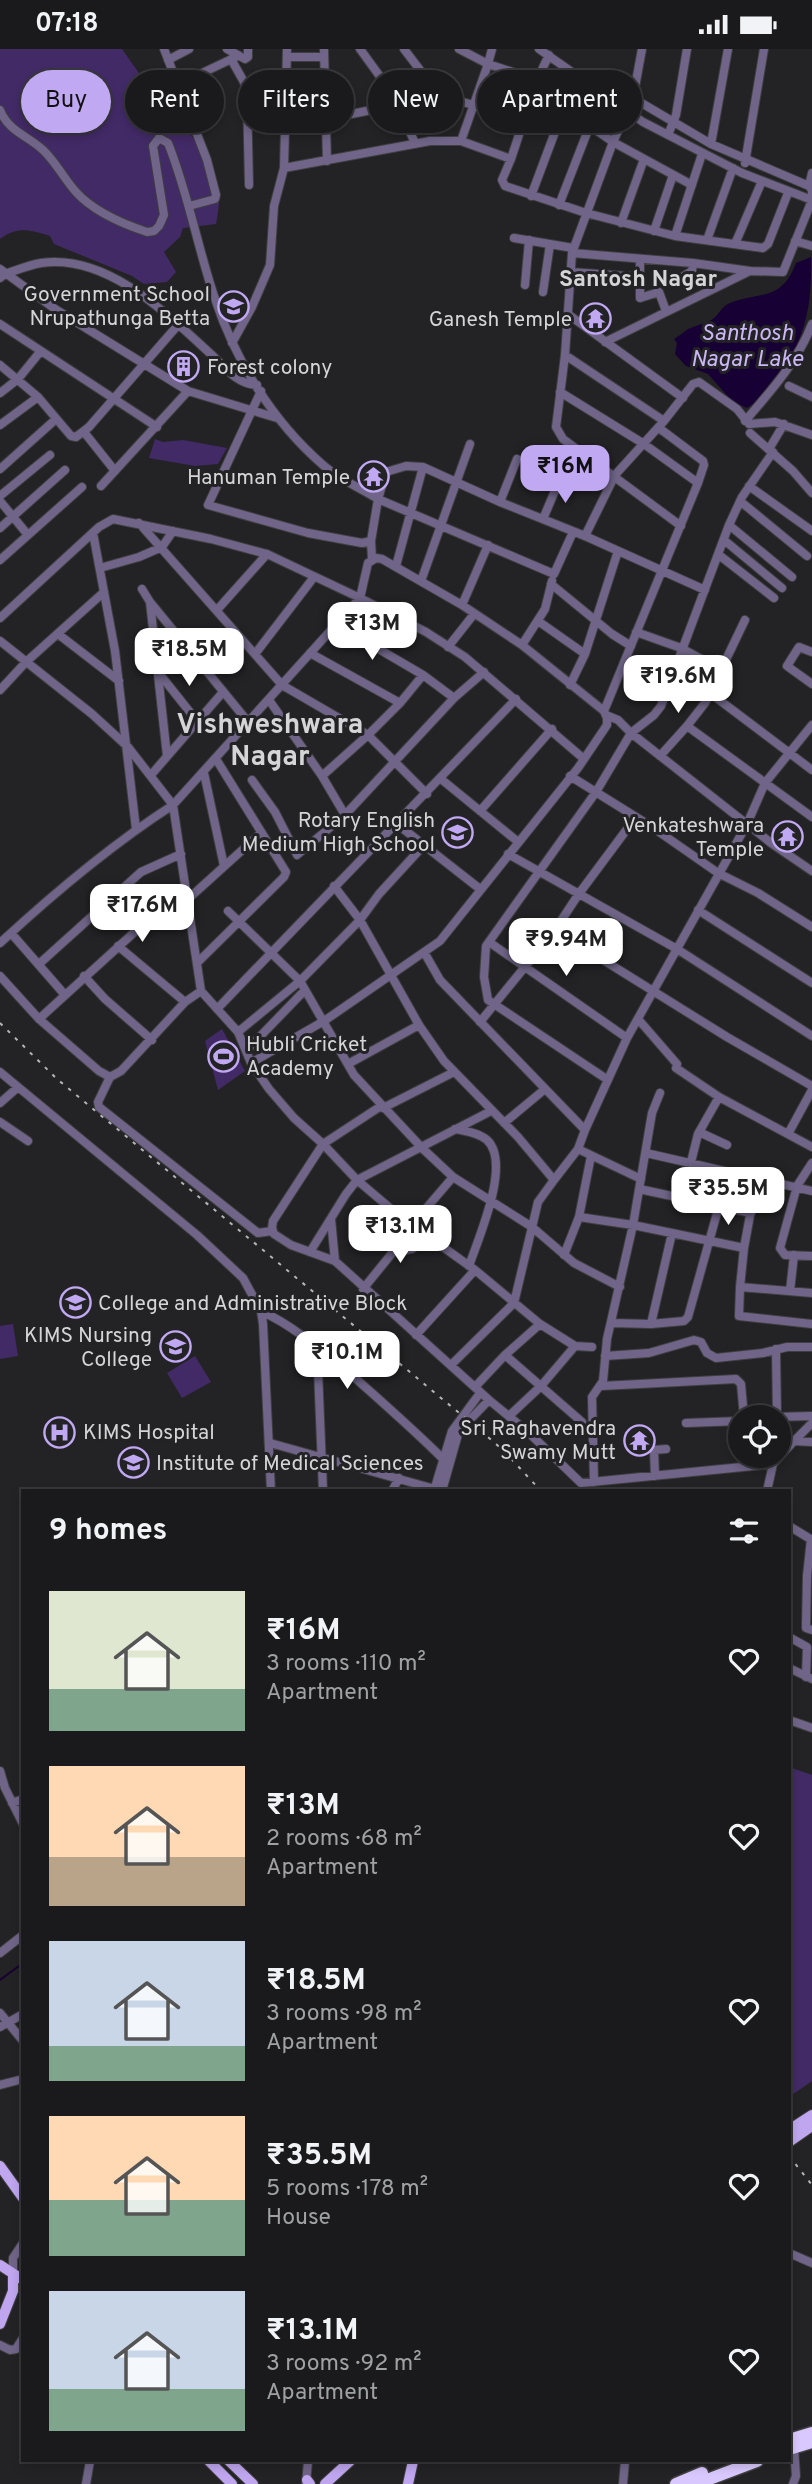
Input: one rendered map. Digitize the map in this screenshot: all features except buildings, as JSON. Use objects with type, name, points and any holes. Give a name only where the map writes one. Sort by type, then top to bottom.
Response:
[{"type":"highway","points":[[791,2445],[812,2433]]},
{"type":"highway","points":[[791,2445],[812,2442]]},
{"type":"highway","points":[[676,2484],[731,2462]]},
{"type":"highway","points":[[696,2484],[754,2462]]},
{"type":"main road","points":[[791,2135],[812,2115]]},
{"type":"main road","points":[[791,2135],[812,2126]]},
{"type":"main road","points":[[0,2167],[21,2195]]},
{"type":"main road","points":[[0,2265],[18,2271],[0,2324]]},
{"type":"main road","points":[[210,2462],[232,2484]]},
{"type":"main road","points":[[230,2462],[253,2484]]},
{"type":"main road","points":[[325,2484],[349,2462]]},
{"type":"main road","points":[[408,2484],[413,2462]]},
{"type":"street","points":[[163,49],[173,70]]},
{"type":"street","points":[[168,60],[189,49]]},
{"type":"street","points":[[227,49],[234,58],[247,95],[248,185]]},
{"type":"street","points":[[209,70],[234,58],[247,58],[248,49]]},
{"type":"street","points":[[360,49],[376,70]]},
{"type":"street","points":[[368,58],[374,49]]},
{"type":"street","points":[[404,49],[439,95],[477,107]]},
{"type":"street","points":[[459,49],[505,70]]},
{"type":"street","points":[[461,141],[492,49]]},
{"type":"street","points":[[539,49],[569,70]]},
{"type":"street","points":[[638,70],[642,49]]},
{"type":"street","points":[[668,135],[687,49]]},
{"type":"street","points":[[711,144],[728,49]]},
{"type":"street","points":[[742,173],[764,49]]},
{"type":"street","points":[[232,343],[253,307],[270,265],[274,206],[284,168],[287,53],[324,53]]},
{"type":"street","points":[[542,70],[549,55]]},
{"type":"street","points":[[514,238],[573,251],[750,271],[783,272],[812,201],[812,190],[809,186],[711,144],[642,103]]},
{"type":"street","points":[[0,110],[5,122],[17,134],[41,148],[76,192],[92,207],[147,232],[154,231],[164,215],[153,146],[156,140],[163,139],[168,143],[214,295],[232,343],[277,418],[324,466],[378,499],[554,574]]},
{"type":"street","points":[[642,120],[702,154],[812,201]]},
{"type":"street","points":[[188,206],[215,199],[216,195],[197,133]]},
{"type":"street","points":[[326,133],[327,161]]},
{"type":"street","points":[[410,133],[415,143]]},
{"type":"street","points":[[520,133],[502,183],[559,205],[675,236],[763,248],[768,244],[788,193]]},
{"type":"street","points":[[531,196],[555,133]]},
{"type":"street","points":[[559,205],[587,133]]},
{"type":"street","points":[[601,133],[692,185]]},
{"type":"street","points":[[617,133],[573,251],[569,315],[556,427],[558,434],[681,526]]},
{"type":"street","points":[[284,168],[430,141],[461,141],[511,159]]},
{"type":"street","points":[[675,236],[702,154]]},
{"type":"street","points":[[621,223],[644,159]]},
{"type":"street","points":[[707,240],[733,168]]},
{"type":"street","points":[[809,186],[812,173]]},
{"type":"street","points":[[654,231],[673,175]]},
{"type":"street","points":[[736,244],[762,181]]},
{"type":"street","points":[[525,285],[529,240]]},
{"type":"street","points":[[795,240],[812,246]]},
{"type":"street","points":[[543,292],[550,244]]},
{"type":"street","points":[[640,259],[640,298],[659,292],[667,311]]},
{"type":"street","points":[[2,274],[42,263],[93,268],[128,285],[178,325],[240,381],[259,388]]},
{"type":"street","points":[[676,281],[692,271],[693,263]]},
{"type":"street","points":[[605,342],[750,271]]},
{"type":"street","points":[[570,272],[640,277]]},
{"type":"street","points":[[2,274],[188,391],[277,418]]},
{"type":"street","points":[[569,315],[683,398]]},
{"type":"street","points":[[0,324],[157,427]]},
{"type":"street","points":[[745,421],[782,377],[806,339],[812,324]]},
{"type":"street","points":[[0,365],[38,397],[73,437],[76,437],[84,432],[178,325]]},
{"type":"street","points":[[0,393],[18,379],[40,352]]},
{"type":"street","points":[[250,1063],[324,1021],[440,941],[607,725],[605,713],[704,465],[703,461],[662,425],[565,355]]},
{"type":"street","points":[[585,536],[615,475],[662,425],[693,384],[699,382],[737,409],[749,424],[772,421],[812,435]]},
{"type":"street","points":[[789,386],[812,397]]},
{"type":"street","points":[[259,388],[253,411],[208,505],[308,533],[362,543],[371,541]]},
{"type":"street","points":[[101,486],[188,391]]},
{"type":"street","points":[[560,392],[644,444],[698,483]]},
{"type":"street","points":[[0,425],[38,397]]},
{"type":"street","points":[[0,468],[56,419]]},
{"type":"street","points":[[608,1080],[488,1000],[484,977],[486,946],[596,792],[631,733],[661,706],[729,525],[784,424]]},
{"type":"street","points":[[84,432],[115,471]]},
{"type":"street","points":[[750,433],[771,450],[812,493]]},
{"type":"street","points":[[421,581],[470,444]]},
{"type":"street","points":[[0,496],[50,455]]},
{"type":"street","points":[[500,502],[517,459]]},
{"type":"street","points":[[0,943],[136,829],[173,805],[360,597],[368,563],[372,559],[371,541],[386,472],[406,466],[423,467],[663,569],[705,590]]},
{"type":"street","points":[[396,566],[423,467]]},
{"type":"street","points":[[0,528],[65,470]]},
{"type":"street","points":[[543,519],[560,479]]},
{"type":"street","points":[[749,486],[812,531]]},
{"type":"street","points":[[0,560],[82,487]]},
{"type":"street","points":[[0,501],[28,535]]},
{"type":"street","points":[[740,501],[807,556]]},
{"type":"street","points":[[0,618],[93,533],[113,519],[173,531],[267,554],[360,597],[448,647],[484,672],[584,758]]},
{"type":"street","points":[[139,523],[282,685],[368,735],[427,793]]},
{"type":"street","points":[[729,525],[792,577]]},
{"type":"street","points":[[100,568],[162,547],[173,531]]},
{"type":"street","points":[[522,645],[545,609],[554,574],[573,532]]},
{"type":"street","points":[[93,533],[119,681],[136,829]]},
{"type":"street","points":[[724,540],[782,588]]},
{"type":"street","points":[[463,605],[488,545]]},
{"type":"street","points":[[570,685],[597,621],[618,551]]},
{"type":"street","points":[[217,610],[267,554]]},
{"type":"street","points":[[719,555],[774,598]]},
{"type":"street","points":[[372,559],[382,559],[396,566],[463,605],[522,645],[747,824],[812,871]]},
{"type":"street","points":[[255,654],[314,577]]},
{"type":"street","points":[[551,584],[631,646]]},
{"type":"street","points":[[142,589],[249,723]]},
{"type":"street","points":[[0,690],[26,662],[104,592]]},
{"type":"street","points":[[150,602],[167,756]]},
{"type":"street","points":[[448,647],[474,614]]},
{"type":"street","points":[[660,756],[687,726],[710,693],[745,620]]},
{"type":"street","points":[[538,621],[585,654]]},
{"type":"street","points":[[337,624],[423,675],[454,698]]},
{"type":"street","points":[[636,632],[681,648],[721,670]]},
{"type":"street","points":[[58,633],[119,681]]},
{"type":"street","points":[[0,641],[128,747],[173,805],[201,991],[238,1033],[250,1063],[294,1118],[357,1180],[411,1226],[472,1268],[540,1324],[575,1346],[592,1347]]},
{"type":"street","points":[[812,652],[799,647],[787,666],[812,684]]},
{"type":"street","points":[[310,653],[400,703]]},
{"type":"street","points":[[158,672],[197,721]]},
{"type":"street","points":[[252,780],[275,812],[297,855],[345,815],[454,698],[484,672]]},
{"type":"street","points":[[322,776],[400,703],[423,675]]},
{"type":"street","points":[[151,775],[223,692]]},
{"type":"street","points":[[710,693],[812,770]]},
{"type":"street","points":[[217,1009],[270,951],[441,779],[516,699]]},
{"type":"street","points":[[269,700],[322,776],[345,815]]},
{"type":"street","points":[[451,1366],[514,1303],[538,1202],[579,1149],[626,1038],[747,824],[765,783],[812,725]]},
{"type":"street","points":[[687,726],[812,817]]},
{"type":"street","points":[[480,811],[552,729]]},
{"type":"street","points":[[197,963],[286,874],[283,864],[216,759]]},
{"type":"street","points":[[204,773],[224,866]]},
{"type":"street","points":[[570,776],[718,873],[758,893],[812,927]]},
{"type":"street","points":[[441,779],[517,841]]},
{"type":"street","points":[[480,1022],[555,930],[636,817]]},
{"type":"street","points":[[397,824],[480,889]]},
{"type":"street","points":[[39,1019],[150,918],[187,896],[261,833]]},
{"type":"street","points":[[238,1033],[300,981],[360,921],[379,894],[424,845]]},
{"type":"street","points":[[39,964],[141,872],[181,854]]},
{"type":"street","points":[[508,854],[677,949],[812,1035]]},
{"type":"street","points":[[334,886],[360,921],[418,1025],[454,1072],[554,1180]]},
{"type":"street","points":[[698,910],[812,983]]},
{"type":"street","points":[[229,911],[300,981],[354,1075],[422,1148],[453,1177],[532,1227],[564,1255],[620,1287]]},
{"type":"street","points":[[555,930],[812,1088],[788,1134]]},
{"type":"street","points":[[11,933],[65,995]]},
{"type":"street","points":[[489,942],[626,1038]]},
{"type":"street","points":[[118,946],[186,1002]]},
{"type":"street","points":[[424,952],[440,980],[585,1130]]},
{"type":"street","points":[[0,976],[39,1019],[99,1071],[110,1077]]},
{"type":"street","points":[[84,976],[152,1039]]},
{"type":"street","points":[[246,1051],[306,990]]},
{"type":"street","points":[[201,991],[186,1002],[121,1071],[110,1077],[99,1099],[99,1107],[258,1233],[272,1231]]},
{"type":"street","points":[[638,1019],[676,1066],[719,1097],[812,1147]]},
{"type":"street","points":[[348,1065],[418,1025]]},
{"type":"street","points":[[0,1072],[16,1088],[197,1235],[243,1278],[261,1311],[271,1489]]},
{"type":"street","points":[[454,1072],[382,1107],[323,1144],[273,1221],[274,1234],[291,1245],[334,1262],[509,1416],[584,1487],[594,1482],[734,1468]]},
{"type":"street","points":[[0,1103],[16,1088]]},
{"type":"street","points":[[504,1123],[545,1089]]},
{"type":"street","points":[[594,1482],[592,1397],[601,1386],[652,1113],[660,1093]]},
{"type":"street","points":[[691,1162],[699,1132],[719,1097]]},
{"type":"street","points":[[310,1252],[357,1180],[491,1111]]},
{"type":"street","points":[[0,1122],[28,1141]]},
{"type":"street","points":[[416,1335],[472,1268],[496,1176],[491,1146],[481,1136],[455,1129]]},
{"type":"street","points":[[699,1132],[727,1145]]},
{"type":"street","points":[[579,1149],[641,1179]]},
{"type":"street","points":[[646,1153],[812,1191]]},
{"type":"street","points":[[564,1255],[579,1217],[590,1156]]},
{"type":"street","points":[[812,1163],[797,1186],[779,1248],[782,1253],[812,1256]]},
{"type":"street","points":[[411,1226],[453,1177]]},
{"type":"street","points":[[757,1177],[744,1248],[739,1316],[812,1324]]},
{"type":"street","points":[[639,1189],[751,1213]]},
{"type":"street","points":[[612,1322],[678,1323],[688,1317],[719,1206]]},
{"type":"street","points":[[393,1252],[388,1230],[397,1214]]},
{"type":"street","points":[[579,1217],[633,1224],[744,1248]]},
{"type":"street","points":[[331,1219],[334,1262]]},
{"type":"street","points":[[651,1324],[672,1233]]},
{"type":"street","points":[[363,1289],[393,1252],[412,1249],[427,1238]]},
{"type":"street","points":[[790,1291],[794,1255]]},
{"type":"street","points":[[740,1287],[812,1293]]},
{"type":"street","points":[[261,1311],[284,1322],[317,1346],[409,1425],[442,1458]]},
{"type":"street","points":[[439,1489],[442,1458],[454,1426],[505,1355],[540,1324]]},
{"type":"street","points":[[605,1356],[649,1353],[694,1340],[701,1342],[708,1353],[716,1358],[812,1346]]},
{"type":"street","points":[[317,1346],[323,1489]]},
{"type":"street","points":[[509,1416],[541,1386],[575,1346]]},
{"type":"street","points":[[776,1349],[776,1405]]},
{"type":"street","points":[[505,1355],[582,1422]]},
{"type":"street","points":[[601,1386],[736,1379],[741,1384],[743,1405]]},
{"type":"street","points":[[439,1489],[459,1431],[489,1401]]},
{"type":"street","points":[[791,1417],[812,1416]]},
{"type":"street","points":[[686,1423],[728,1421]]},
{"type":"street","points":[[791,1443],[812,1423]]},
{"type":"street","points":[[793,1441],[812,1442]]},
{"type":"street","points":[[270,1443],[436,1489]]},
{"type":"street","points":[[655,1476],[654,1450],[666,1449]]},
{"type":"street","points":[[767,1489],[772,1468]]},
{"type":"street","points":[[393,1489],[399,1478]]},
{"type":"street","points":[[791,1526],[811,1540],[807,1647],[809,1678]]},
{"type":"street","points":[[791,1638],[807,1647]]},
{"type":"street","points":[[791,1669],[809,1678]]},
{"type":"street","points":[[791,1721],[812,1728]]},
{"type":"street","points":[[0,1771],[21,1820]]},
{"type":"street","points":[[12,1803],[21,1800]]},
{"type":"street","points":[[0,1953],[21,1937]]},
{"type":"street","points":[[0,2013],[4,2025],[21,2039]]},
{"type":"street","points":[[4,2025],[21,2015]]},
{"type":"street","points":[[0,2085],[21,2080]]},
{"type":"street","points":[[18,2271],[13,2258],[21,2246]]},
{"type":"street","points":[[791,2254],[812,2263]]},
{"type":"street","points":[[0,2345],[10,2350],[16,2349],[21,2341]]},
{"type":"street","points":[[791,2445],[796,2476],[793,2484]]},
{"type":"street","points":[[86,2484],[90,2462]]},
{"type":"street","points":[[308,2462],[308,2483]]},
{"type":"street","points":[[623,2484],[625,2462]]},
{"type":"shaded area","points":[[0,49],[122,49],[137,70],[125,70],[125,133],[189,133],[210,164],[218,185],[216,224],[183,228],[180,237],[164,252],[176,272],[167,282],[144,284],[132,276],[54,244],[50,236],[24,230],[0,239]]},
{"type":"shaded area","points":[[155,439],[163,442],[183,440],[227,448],[218,464],[195,466],[149,458]]},
{"type":"shaded area","name":"Hubli Cricket Academy","points":[[222,1029],[245,1071],[218,1090],[205,1041]]},
{"type":"shaded area","points":[[13,1324],[18,1356],[0,1359],[0,1326]]},
{"type":"shaded area","points":[[195,1356],[211,1382],[182,1398],[167,1373]]},
{"type":"shaded area","points":[[791,1768],[812,1775],[812,2081],[791,2096]]},
{"type":"water","name":"Santhosh Nagar Lake","points":[[811,257],[810,291],[801,335],[787,363],[752,405],[747,408],[733,402],[708,374],[686,366],[675,354],[677,343],[674,339],[688,329],[711,320],[730,303],[777,290],[784,284],[796,263]]},
{"type":"waterway","points":[[0,1980],[21,1964]]},
{"type":"railway","points":[[0,1023],[57,1079],[503,1450],[539,1489]]},
{"type":"railway","points":[[791,2159],[812,2185]]},
{"type":"place","name":"Government School Nrupathunga Betta","points":[[233,306]]},
{"type":"place","name":"Ganesh Temple","points":[[595,319]]},
{"type":"place","name":"Forest colony","points":[[184,367]]},
{"type":"place","name":"Hanuman Temple","points":[[373,477]]},
{"type":"place","name":"Rotary English Medium High School","points":[[458,832]]},
{"type":"place","name":"Venkateshwara Temple","points":[[787,837]]},
{"type":"place","name":"Hubli Cricket Academy","points":[[223,1056]]},
{"type":"place","name":"College and Administrative Block","points":[[75,1303]]},
{"type":"place","name":"KIMS Nursing College","points":[[175,1347]]},
{"type":"place","name":"KIMS Hospital","points":[[60,1432]]},
{"type":"place","name":"Sri Raghavendra Swamy Mutt","points":[[639,1440]]},
{"type":"place","name":"Institute of Medical Sciences","points":[[133,1463]]},
{"type":"district","name":"Santosh Nagar","points":[[638,278]]},
{"type":"district","name":"Vishweshwara Nagar","points":[[270,739]]}]
